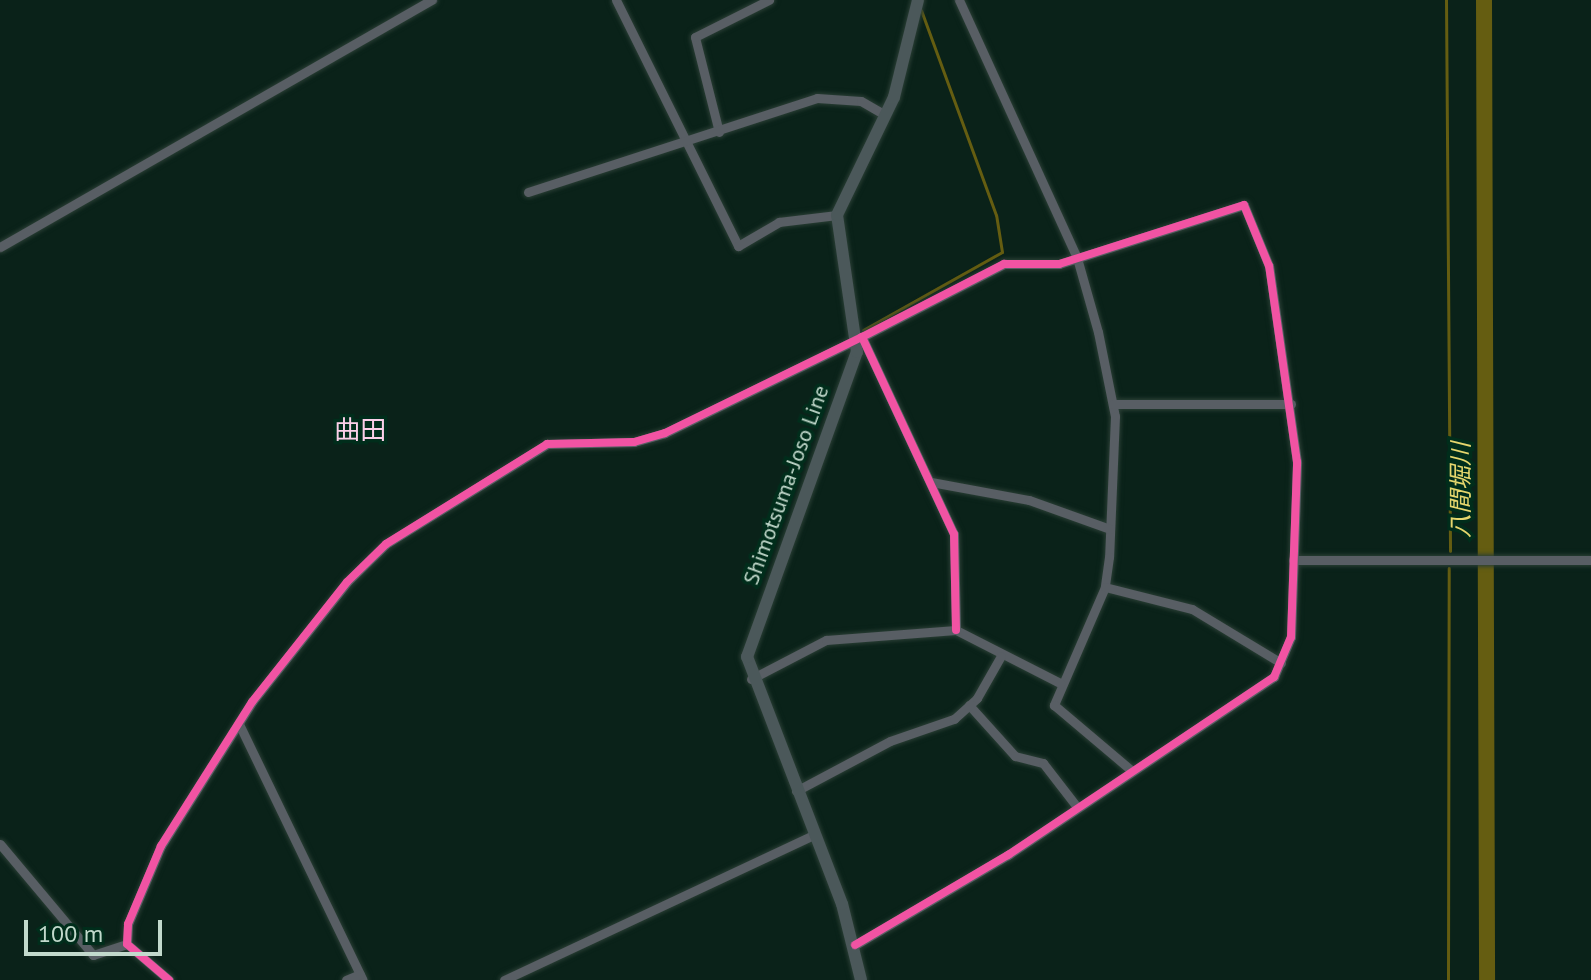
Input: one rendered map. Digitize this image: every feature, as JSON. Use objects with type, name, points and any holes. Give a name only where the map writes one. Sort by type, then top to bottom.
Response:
[{"type":"main road","points":[[837,215],[885,115],[918,0]]},
{"type":"main road","name":"Shimotsuma-Joso Line","points":[[837,215],[860,336],[753,634],[751,679],[855,945],[861,980]]},
{"type":"street","points":[[0,247],[432,0]]},
{"type":"street","points":[[616,0],[738,246],[779,222],[837,215]]},
{"type":"street","points":[[719,132],[695,37],[769,0]]},
{"type":"street","points":[[959,0],[1077,258],[1113,404],[1110,529],[1105,587],[1060,683],[1054,705],[1064,719],[1131,770]]},
{"type":"street","points":[[528,192],[687,145],[817,98],[861,101],[885,115]]},
{"type":"street","points":[[127,944],[135,901],[161,846],[239,724],[347,582],[431,513],[547,444],[634,442],[665,433],[1004,264],[1077,258],[1244,205],[1269,266],[1291,404],[1291,637],[1274,677],[1077,807],[855,945]]},
{"type":"street","points":[[860,336],[954,534],[956,630]]},
{"type":"street","points":[[1113,404],[1291,404]]},
{"type":"street","points":[[931,482],[1029,500],[1110,529]]},
{"type":"street","points":[[1293,560],[1591,560]]},
{"type":"street","points":[[1105,587],[1192,609],[1281,663]]},
{"type":"street","points":[[751,679],[826,640],[956,630],[1001,656],[1060,683]]},
{"type":"street","points":[[796,791],[890,741],[928,734],[969,705],[1001,656]]},
{"type":"street","points":[[969,705],[1015,756],[1043,763],[1077,807]]},
{"type":"street","points":[[239,724],[362,977],[346,980]]},
{"type":"street","points":[[504,980],[814,835]]},
{"type":"street","points":[[0,844],[93,955],[127,944]]},
{"type":"street","points":[[127,944],[169,980]]},
{"type":"waterway","points":[[1446,0],[1450,551]]},
{"type":"waterway","name":"八間堀川","points":[[1484,0],[1487,980]]},
{"type":"waterway","points":[[863,330],[1002,252],[996,215],[921,10]]},
{"type":"waterway","points":[[1448,980],[1449,568]]},
{"type":"cycle path","points":[[855,945],[1008,855],[1274,677],[1291,637],[1297,462],[1269,266],[1244,205],[1059,264],[1004,264],[862,337]]},
{"type":"cycle path","points":[[169,980],[127,944],[128,924],[161,846],[252,702],[347,582],[386,544],[547,444],[634,442],[665,433],[862,337],[954,534],[956,630]]},
{"type":"district","name":"曲田","points":[[360,430]]}]
